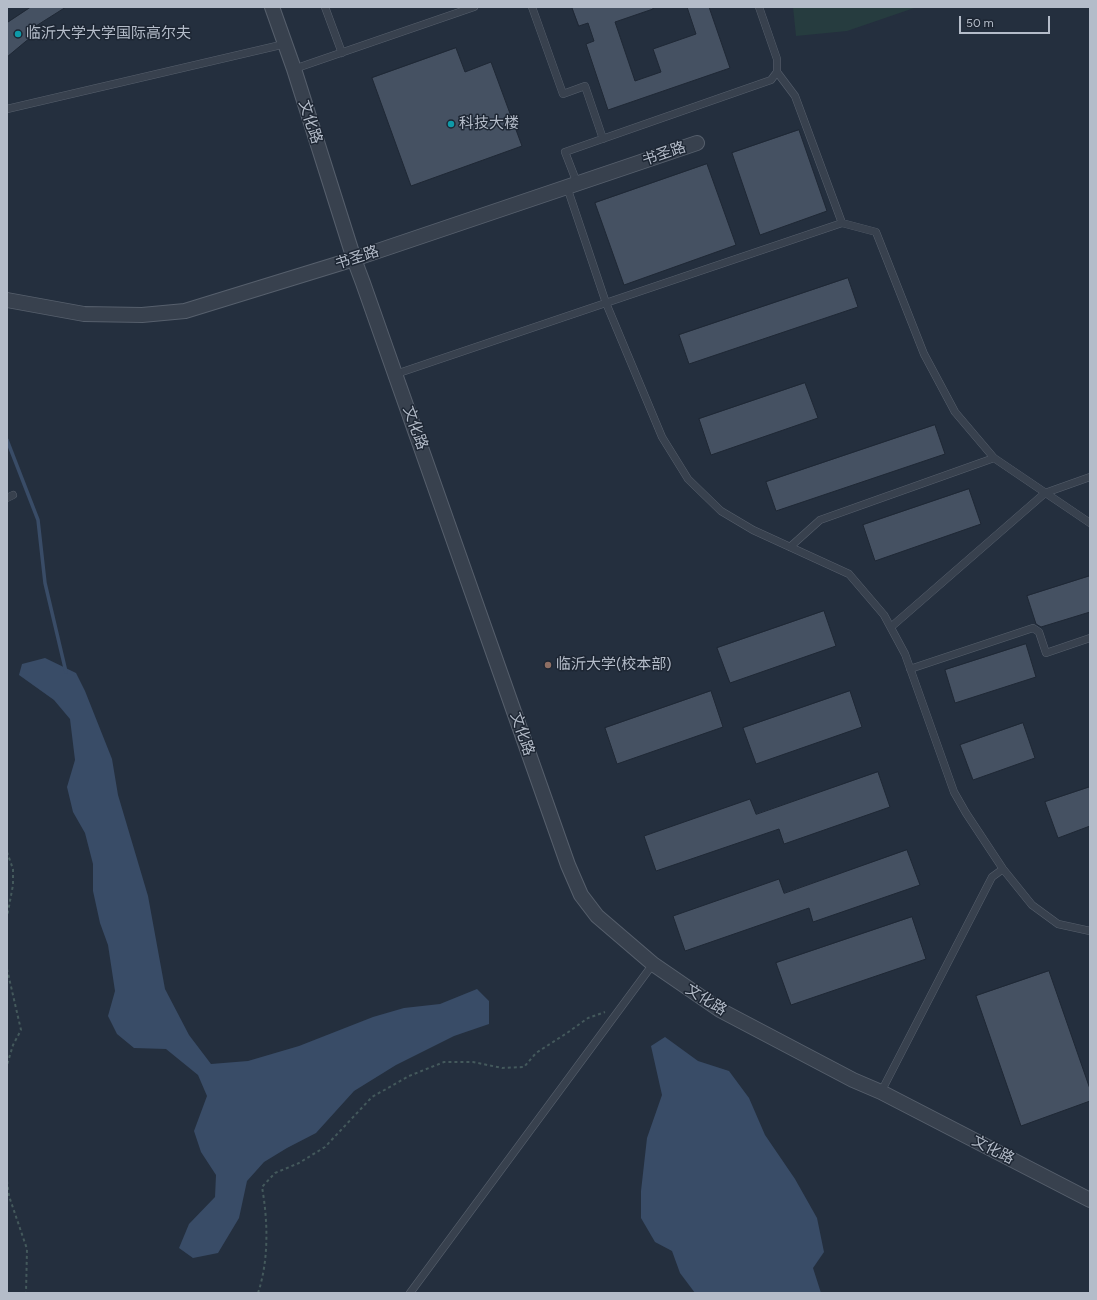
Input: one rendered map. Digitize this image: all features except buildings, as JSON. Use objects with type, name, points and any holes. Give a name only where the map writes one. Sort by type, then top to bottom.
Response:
[{"type":"street","name":"文化路","points":[[272,7],[294,69],[354,259],[396,374],[568,865],[580,895],[597,916],[652,964],[720,1010],[853,1080],[881,1092],[1090,1200]]},
{"type":"street","name":"书圣路","points":[[7,300],[84,314],[142,315],[184,311],[354,259],[697,143]]},
{"type":"lane","points":[[325,7],[342,53]]},
{"type":"lane","points":[[294,69],[474,7]]},
{"type":"lane","points":[[532,7],[563,94],[585,86],[603,139]]},
{"type":"lane","points":[[759,7],[777,58],[777,72],[771,80],[565,152],[572,185],[606,303],[662,437],[688,479],[721,511],[753,530],[849,574],[884,615],[891,627],[905,654],[954,792],[1003,869],[1032,905],[1058,924],[1090,931]]},
{"type":"lane","points":[[7,109],[285,44]]},
{"type":"lane","points":[[777,72],[795,96],[842,223]]},
{"type":"lane","points":[[396,374],[842,223],[876,232],[924,354],[955,412],[994,458],[1090,523]]},
{"type":"lane","points":[[790,547],[820,520],[994,458]]},
{"type":"lane","points":[[891,627],[1045,493],[1090,477]]},
{"type":"lane","points":[[910,668],[1032,628],[1039,632],[1046,653],[1090,638]]},
{"type":"lane","points":[[881,1092],[992,877],[1003,869]]},
{"type":"lane","points":[[410,1293],[652,964]]},
{"type":"path","points":[[7,852],[13,869],[13,885],[7,917]]},
{"type":"path","points":[[7,969],[22,1030],[13,1045],[7,1065]]},
{"type":"path","points":[[258,1293],[263,1278],[266,1245],[266,1206],[262,1187],[275,1173],[299,1164],[325,1147],[372,1097],[409,1076],[444,1062],[473,1062],[502,1068],[524,1067],[536,1053],[588,1018],[621,1006]]},
{"type":"path","points":[[7,1181],[9,1196],[28,1249],[26,1293]]},
{"type":"green space","points":[[793,7],[917,7],[847,31],[796,36]]},
{"type":"water","points":[[45,658],[76,673],[85,691],[112,759],[118,795],[148,896],[165,989],[189,1035],[211,1064],[248,1061],[299,1046],[373,1017],[404,1008],[440,1004],[477,989],[489,1001],[489,1024],[454,1036],[396,1065],[354,1091],[316,1133],[264,1162],[247,1181],[239,1218],[218,1253],[193,1258],[179,1248],[189,1224],[215,1197],[216,1175],[201,1152],[194,1131],[207,1096],[198,1075],[166,1049],[134,1048],[117,1034],[108,1016],[115,991],[108,945],[100,923],[93,891],[93,864],[85,833],[73,812],[67,787],[75,760],[70,719],[54,700],[19,675],[22,664]]},
{"type":"water","points":[[665,1037],[698,1061],[729,1071],[749,1098],[765,1135],[795,1179],[817,1218],[824,1252],[813,1268],[821,1293],[695,1293],[680,1273],[672,1251],[655,1242],[641,1218],[641,1191],[647,1138],[662,1095],[651,1046]]},
{"type":"waterway","points":[[7,440],[38,520],[45,583],[66,672]]},
{"type":"place","name":"临沂大学大学国际高尔夫","points":[[18,34]]},
{"type":"place","name":"科技大楼","points":[[451,124]]},
{"type":"place","name":"临沂大学(校本部)","points":[[548,665]]}]
